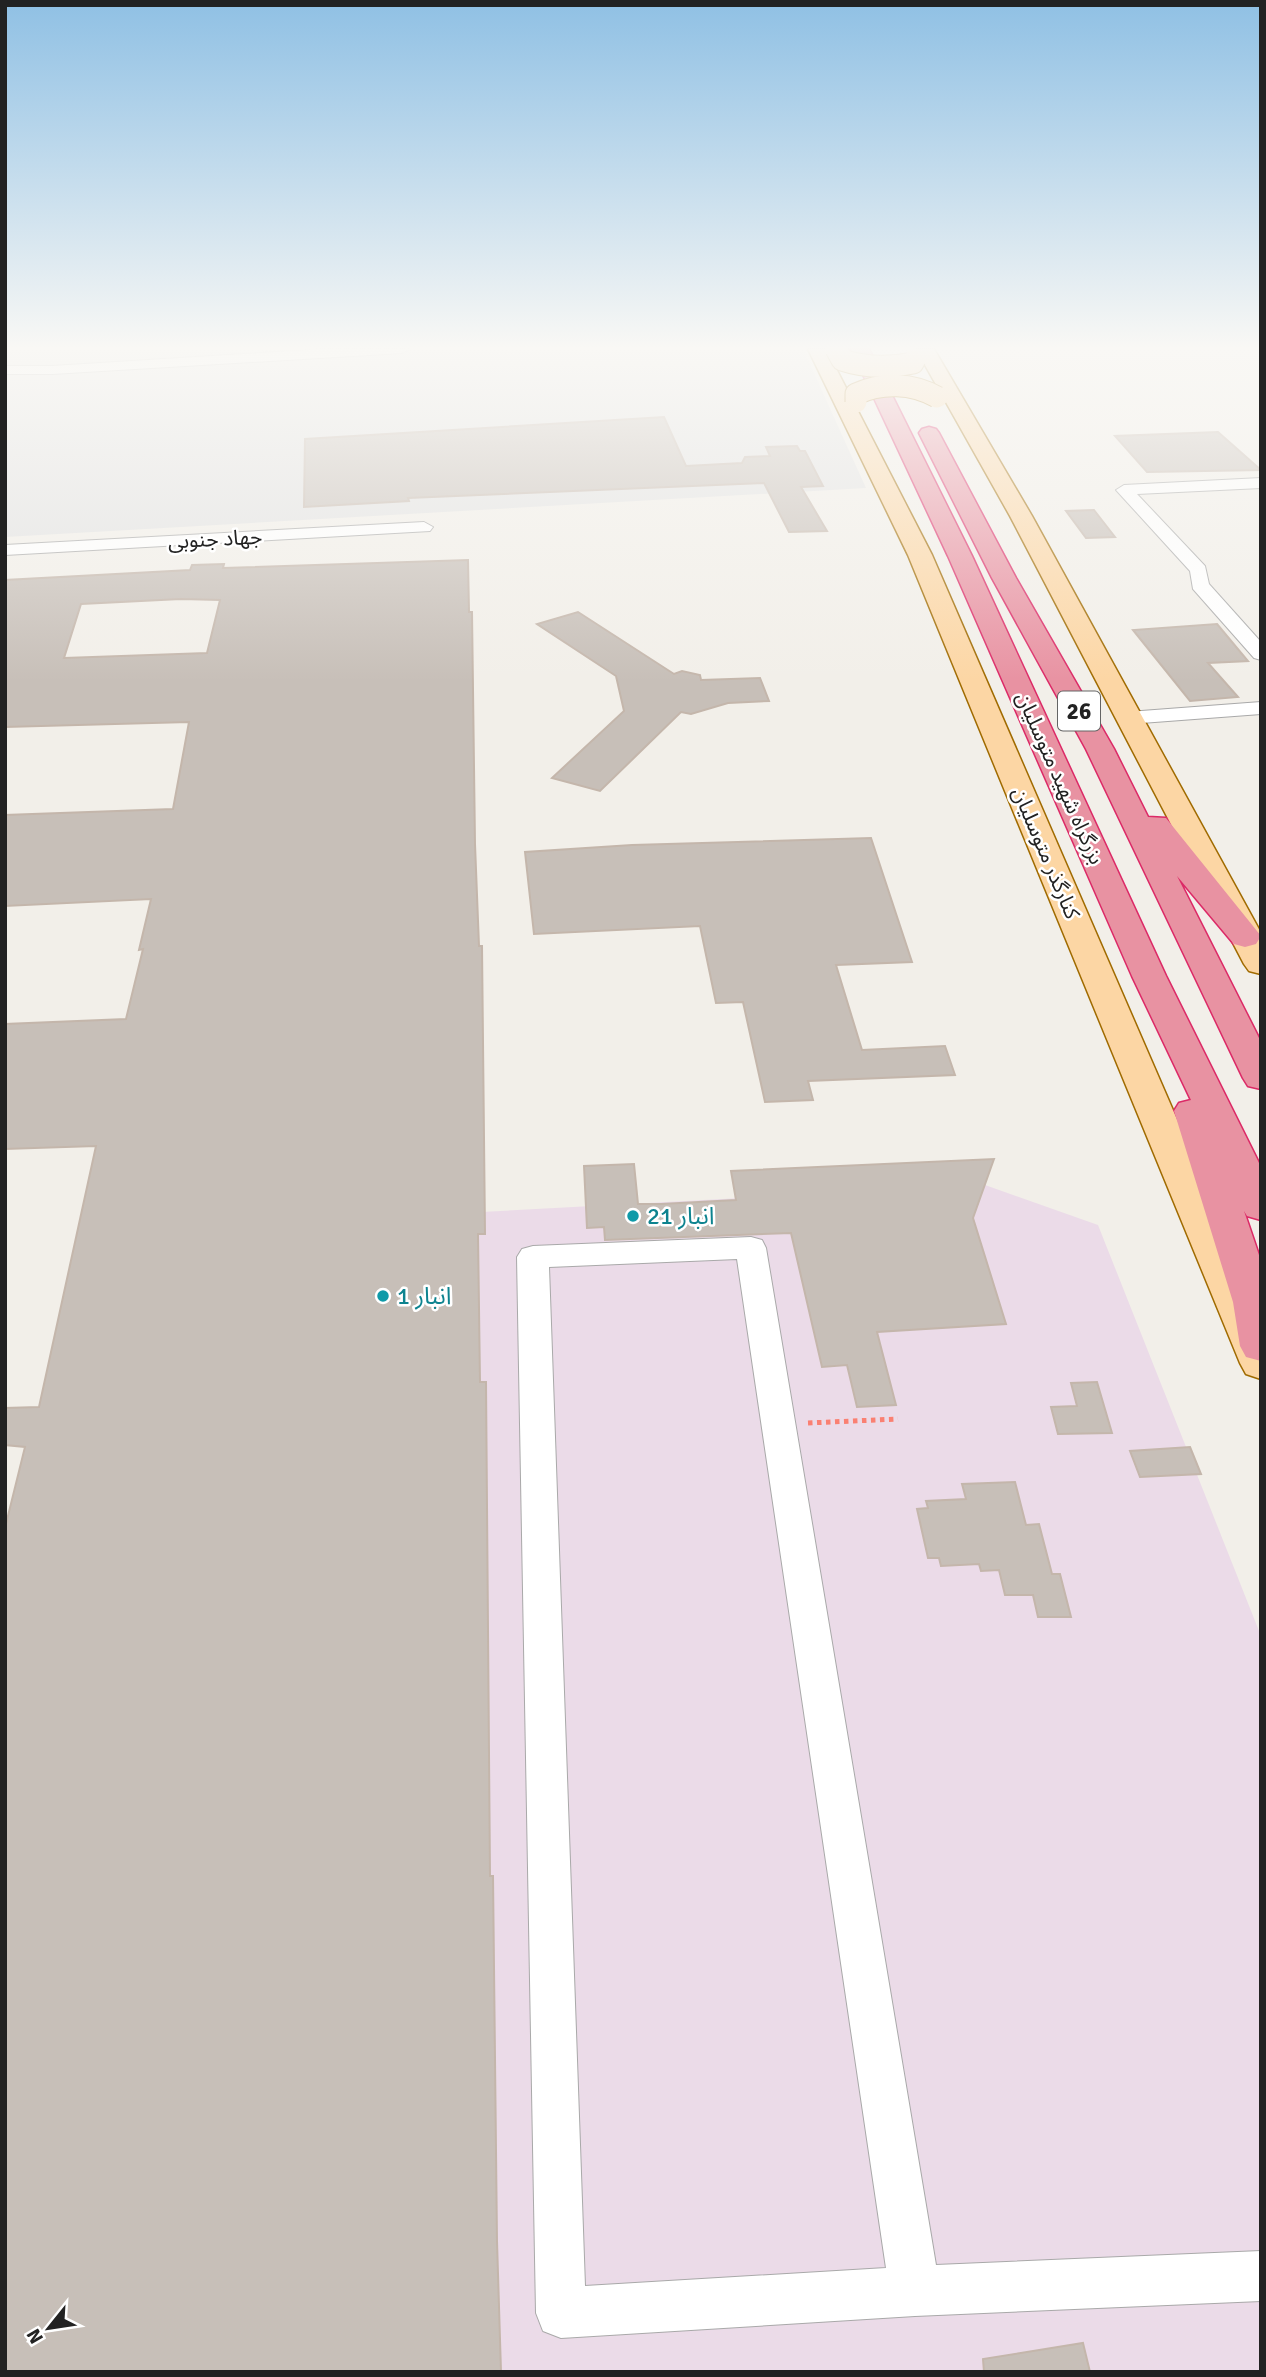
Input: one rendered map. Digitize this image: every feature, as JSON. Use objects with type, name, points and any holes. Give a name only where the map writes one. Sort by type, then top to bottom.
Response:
[{"type":"highway","name":"بزرگراه شهید متوسلیان","points":[[914,460],[960,556],[1149,976],[1261,1207]]},
{"type":"highway","name":"بزرگراه شهید متوسلیان","points":[[943,460],[1004,578],[1100,749],[1261,1078]]},
{"type":"highway","points":[[1100,749],[1192,874],[1245,937]]},
{"type":"highway","points":[[1149,976],[1254,1302],[1261,1346]]},
{"type":"main road","name":"کنارگذر متوسلیان","points":[[873,460],[916,546],[1261,1363]]},
{"type":"main road","points":[[882,460],[898,494],[916,546]]},
{"type":"main road","points":[[973,460],[1049,592],[1085,634]]},
{"type":"main road","points":[[985,460],[1021,516],[1261,964]]},
{"type":"street","points":[[1261,483],[1124,490],[1199,570],[1200,585],[1261,654]]},
{"type":"street","name":"جهاد جنوبی","points":[[5,550],[424,527]]},
{"type":"street","points":[[1128,718],[1261,708]]},
{"type":"street","points":[[915,2291],[751,1248],[533,1257],[561,2314],[915,2291],[1261,2276]]},
{"type":"path","points":[[779,1424],[898,1419]]},
{"type":"shaded area","points":[[5,460],[853,460],[866,488],[5,537]]},
{"type":"shaded area","points":[[985,1185],[1098,1225],[1261,1636],[1261,2372],[180,2372],[294,1222]]},
{"type":"building","points":[[305,460],[683,460],[686,466],[742,463],[744,460],[810,460],[823,486],[801,487],[827,531],[789,532],[764,483],[408,498],[409,501],[304,507]]},
{"type":"building","points":[[1136,460],[1250,460],[1261,470],[1147,472]]},
{"type":"building","points":[[1094,510],[1115,537],[1086,538],[1066,511]]},
{"type":"building","points":[[468,560],[469,612],[472,612],[475,844],[479,946],[482,946],[485,1234],[478,1234],[480,1382],[486,1382],[490,1876],[493,1876],[501,2372],[5,2372],[5,1528],[25,1447],[5,1445],[5,1408],[39,1407],[96,1146],[5,1149],[5,1024],[126,1019],[143,949],[139,950],[151,899],[5,906],[5,815],[173,809],[189,722],[5,727],[5,580],[190,570],[192,565],[224,564],[223,568]],"holes":[[[181,599],[220,600],[207,653],[64,658],[81,604]]]},
{"type":"building","points":[[578,612],[674,674],[682,671],[700,675],[701,680],[760,678],[769,701],[728,703],[691,714],[681,712],[600,791],[552,778],[624,711],[616,676],[537,624]]},
{"type":"building","points":[[1217,624],[1248,661],[1208,663],[1238,697],[1190,701],[1133,630]]},
{"type":"building","points":[[871,838],[912,962],[836,965],[862,1050],[945,1046],[955,1075],[808,1081],[813,1100],[765,1102],[743,1002],[716,1003],[700,926],[534,934],[525,852],[632,845]]},
{"type":"building","points":[[994,1159],[973,1218],[1006,1324],[877,1332],[896,1405],[857,1407],[847,1365],[822,1367],[791,1233],[605,1240],[604,1227],[587,1228],[584,1166],[634,1164],[638,1204],[661,1204],[736,1200],[731,1171]]},
{"type":"building","points":[[1097,1382],[1112,1433],[1058,1434],[1051,1407],[1077,1406],[1071,1383]]},
{"type":"building","points":[[1190,1447],[1201,1474],[1140,1477],[1130,1451]]},
{"type":"building","points":[[1015,1482],[1026,1525],[1039,1524],[1052,1574],[1060,1574],[1071,1617],[1038,1617],[1033,1595],[1005,1595],[999,1570],[981,1571],[979,1564],[941,1566],[939,1558],[928,1558],[917,1509],[928,1508],[926,1501],[966,1499],[962,1484]]},
{"type":"building","points":[[1083,2343],[1090,2372],[984,2372],[983,2359]]},
{"type":"place","name":"انبار 21","points":[[633,1216]]},
{"type":"place","name":"انبار 1","points":[[383,1296]]}]
